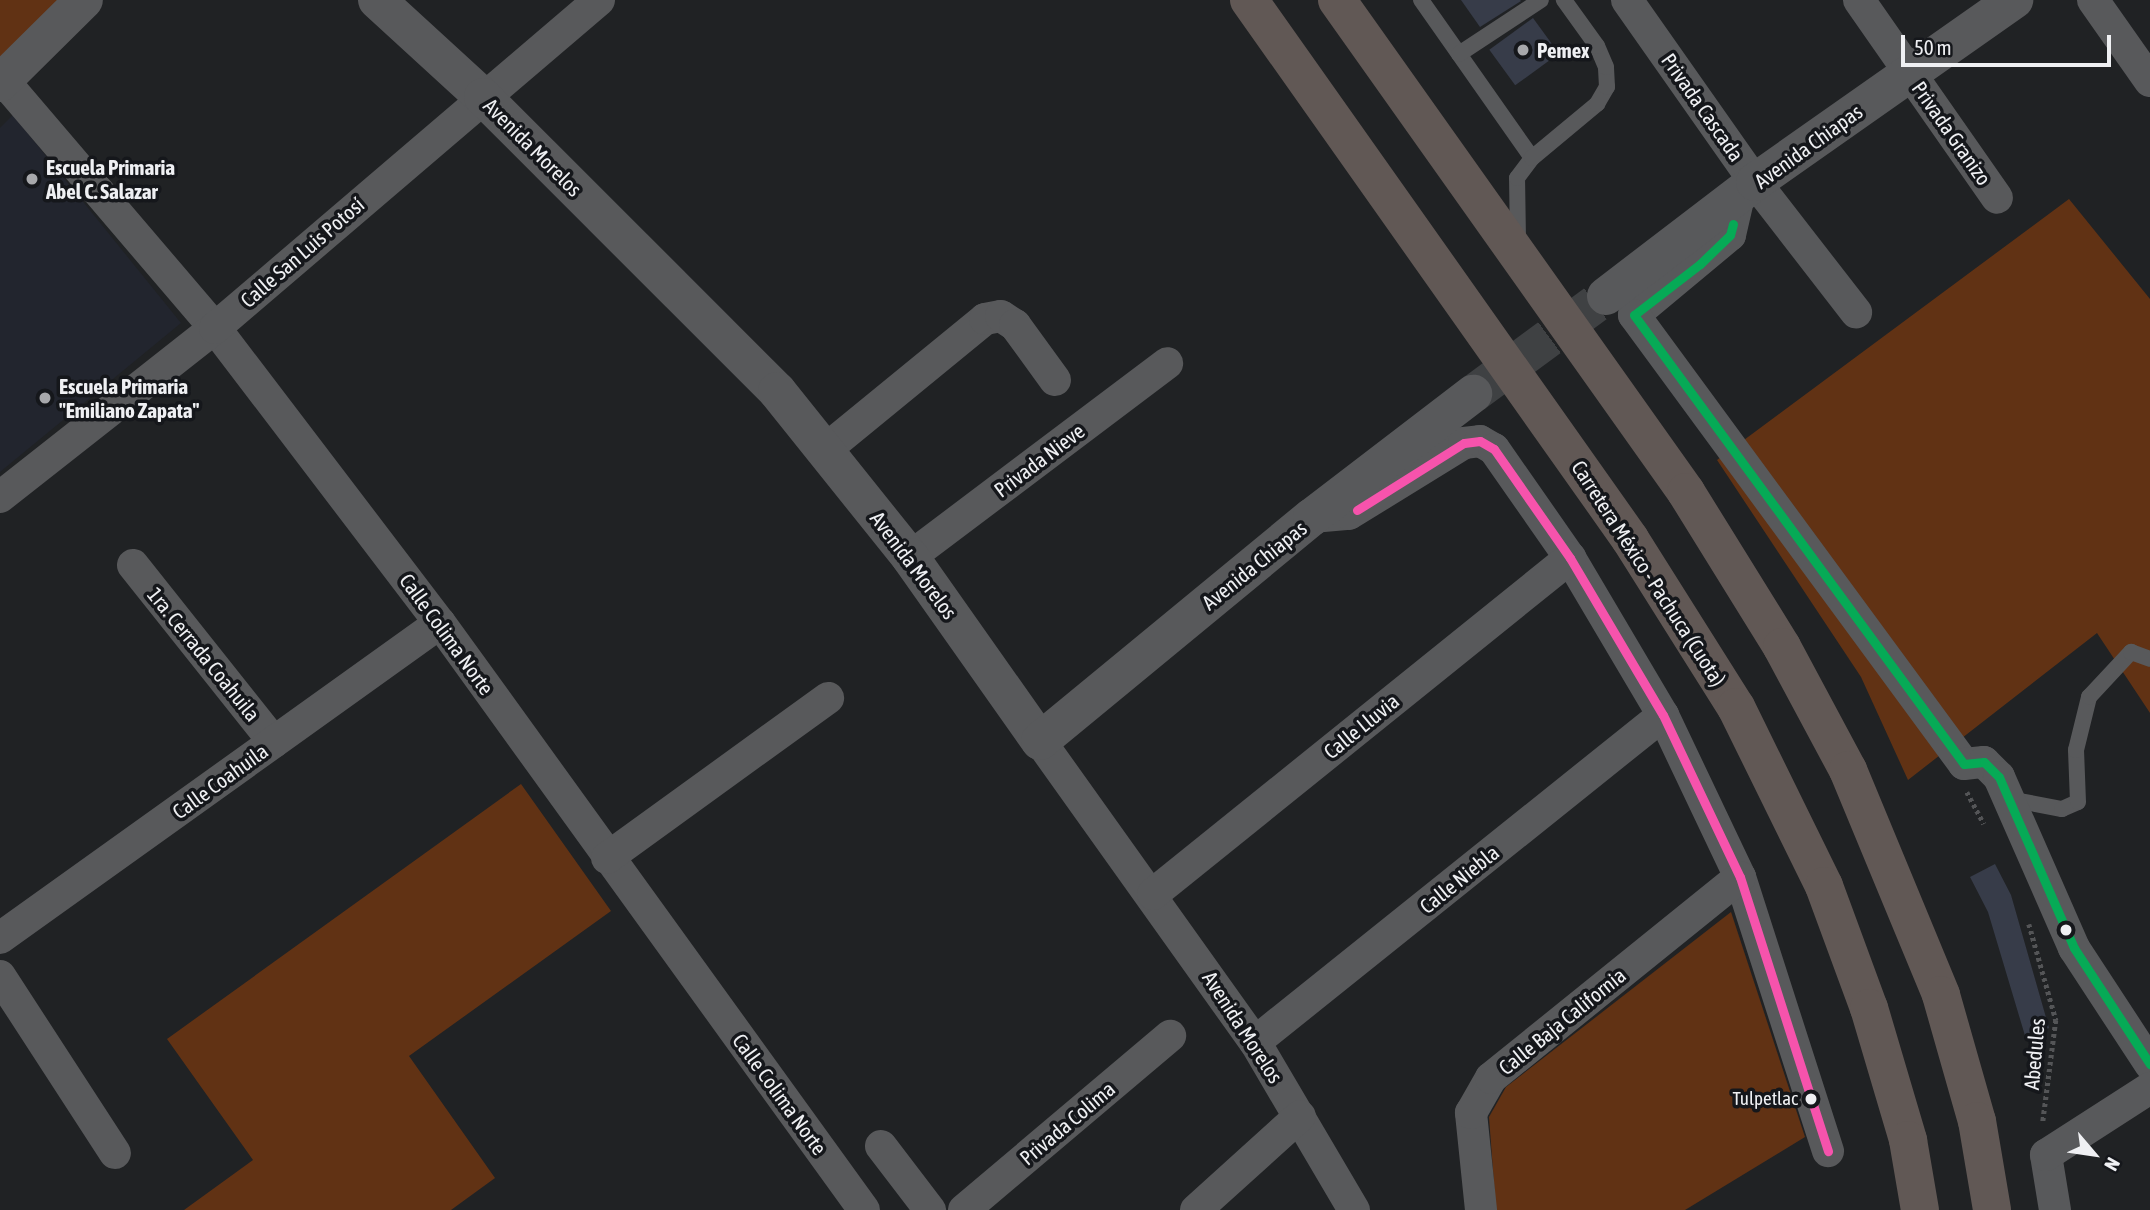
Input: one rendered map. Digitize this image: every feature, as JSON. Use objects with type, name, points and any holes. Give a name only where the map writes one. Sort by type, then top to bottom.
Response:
[{"type":"highway","name":"Carretera México - Pachuca (Cuota)","points":[[1249,0],[1630,539],[1742,719],[1824,886],[1869,1008],[1908,1140],[1920,1210]]},
{"type":"highway","points":[[1337,0],[1686,492],[1782,647],[1848,770],[1941,995],[1977,1121],[1992,1210]]},
{"type":"street","points":[[1,81],[84,0]]},
{"type":"street","name":"Avenida Morelos","points":[[377,0],[483,97],[777,391],[825,450],[910,557],[1040,741],[1153,894],[1255,1042],[1354,1210]]},
{"type":"street","name":"Calle San Luis Potosí","points":[[0,497],[215,328],[599,0]]},
{"type":"street","name":"Privada Cascada","points":[[1627,0],[1747,189],[1856,312]]},
{"type":"street","name":"Privada Granizo","points":[[1859,0],[1997,198]]},
{"type":"street","name":"Avenida Chiapas","points":[[1606,296],[1747,189],[2014,0]]},
{"type":"street","points":[[2094,0],[2150,81]]},
{"type":"street","name":"Calle Colima Norte","points":[[1,81],[215,328],[440,623],[607,858],[864,1210]]},
{"type":"street","points":[[1747,189],[1730,235],[1634,315],[1964,764],[1984,762],[1999,777],[2074,948],[2150,1064]]},
{"type":"street","points":[[825,450],[985,319],[1001,316],[1015,325],[1055,380]]},
{"type":"street","name":"Privada Nieve","points":[[910,557],[1167,363]]},
{"type":"street","name":"Avenida Chiapas","points":[[1040,741],[1312,517],[1473,394]]},
{"type":"street","points":[[1312,517],[1349,514],[1464,443],[1480,441],[1494,449],[1570,558],[1664,715],[1740,877],[1828,1151]]},
{"type":"street","name":"Calle Lluvia","points":[[1153,894],[1570,558]]},
{"type":"street","name":"1ra. Cerrada Coahuila","points":[[133,565],[274,742]]},
{"type":"street","name":"Calle Coahuila","points":[[0,938],[440,623]]},
{"type":"street","points":[[607,858],[828,698]]},
{"type":"street","name":"Calle Niebla","points":[[1255,1042],[1664,715]]},
{"type":"street","name":"Calle Baja California","points":[[1481,1210],[1471,1113],[1491,1078],[1740,877]]},
{"type":"street","points":[[0,976],[115,1153]]},
{"type":"street","name":"Privada Colima","points":[[964,1210],[1170,1036]]},
{"type":"street","points":[[2055,1210],[2046,1155],[2150,1088]]},
{"type":"street","points":[[1196,1210],[1300,1116]]},
{"type":"street","points":[[881,1146],[930,1210]]},
{"type":"lane","points":[[1421,0],[1532,158]]},
{"type":"lane","points":[[1459,54],[1541,0]]},
{"type":"lane","points":[[1519,256],[1515,192],[1517,178],[1532,158],[1597,104],[1607,87],[1606,67],[1597,46],[1564,0]]},
{"type":"lane","points":[[2009,799],[2062,809],[2078,802],[2076,750],[2089,697],[2131,652],[2150,659]]},
{"type":"path","points":[[1964,764],[1963,784],[1987,830]]},
{"type":"path","name":"Abedules","points":[[2026,914],[2056,1020],[2042,1132],[2046,1155]]},
{"type":"shaded area","points":[[0,0],[68,0],[0,66]]},
{"type":"shaded area","name":"Escuela Primaria \"Emiliano Zapata\"","points":[[13,115],[181,323],[0,472],[0,128]]},
{"type":"shaded area","points":[[2069,199],[2150,299],[2150,713],[2097,633],[1908,780],[1861,677],[1717,460]]},
{"type":"shaded area","points":[[521,784],[611,911],[409,1056],[495,1178],[451,1210],[184,1210],[253,1160],[167,1039]]},
{"type":"shaded area","points":[[1731,912],[1805,1137],[1685,1210],[1496,1210],[1489,1117],[1506,1087]]},
{"type":"building","name":"Pemex","points":[[1461,0],[1520,0],[1521,1],[1480,27]]},
{"type":"building","name":"Pemex","points":[[1533,18],[1559,54],[1515,85],[1489,50]]},
{"type":"building","points":[[1995,864],[2011,895],[2049,1028],[2026,1039],[1988,912],[1970,877]]},
{"type":"tunnel","points":[[1473,394],[1606,296]]},
{"type":"transit line","points":[[1733,224],[1730,235],[1700,264],[1634,315],[1964,764],[1984,762],[1999,777],[2074,948],[2150,1064]]},
{"type":"transit line","points":[[1357,510],[1464,443],[1480,441],[1494,449],[1570,558],[1663,715],[1740,877],[1828,1151]]},
{"type":"place","name":"Pemex","points":[[1523,50]]},
{"type":"place","name":"Escuela Primaria Abel C. Salazar","points":[[32,179]]},
{"type":"place","name":"Escuela Primaria \"Emiliano Zapata\"","points":[[45,398]]},
{"type":"place","name":"Tulpetlac","points":[[1811,1099]]}]
